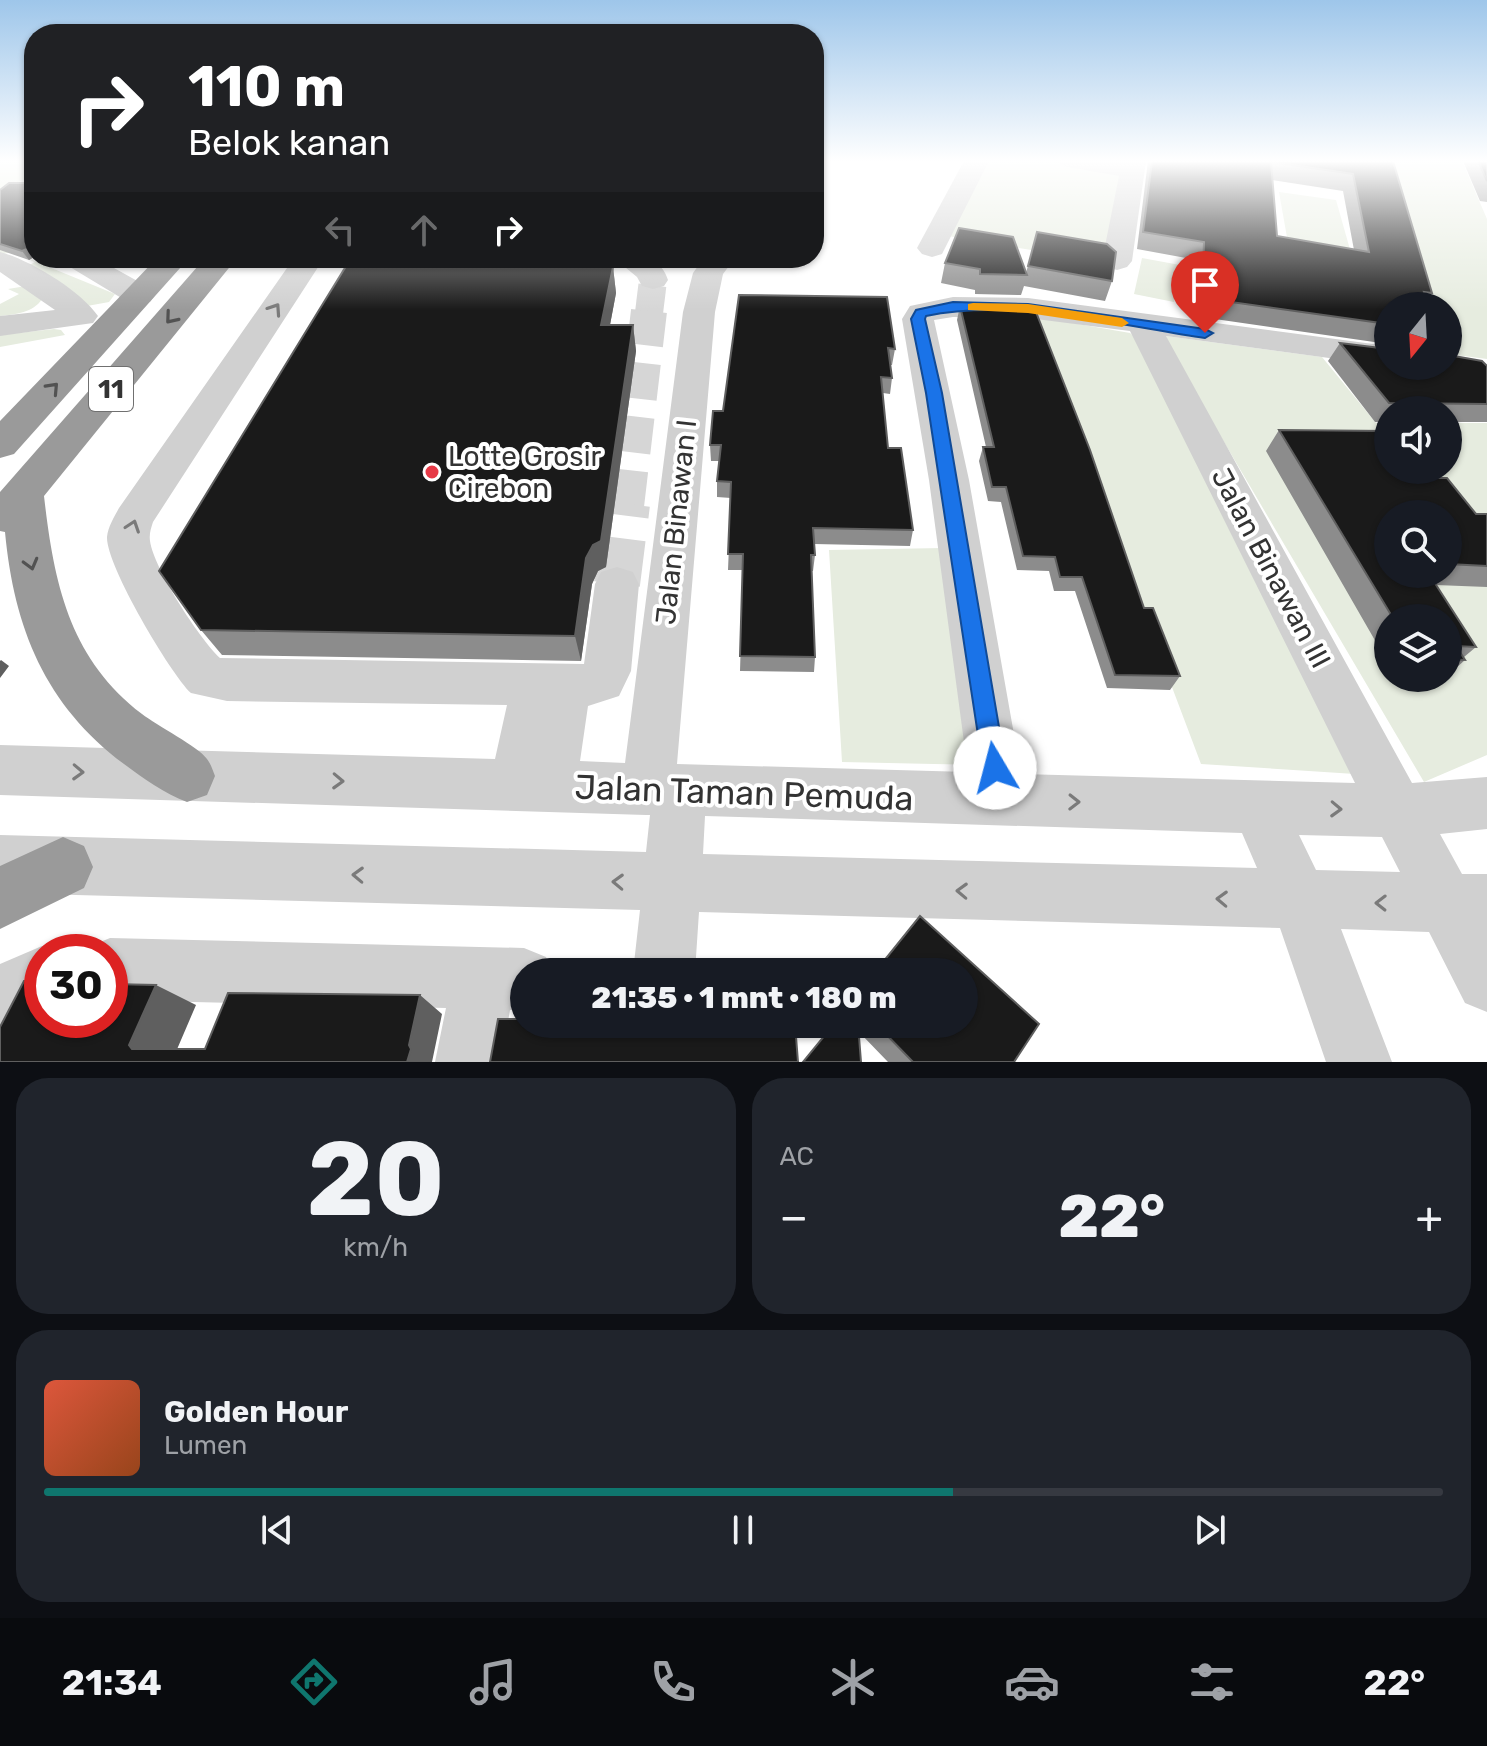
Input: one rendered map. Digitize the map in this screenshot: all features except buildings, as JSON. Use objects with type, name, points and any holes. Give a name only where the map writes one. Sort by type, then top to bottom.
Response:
[{"type":"highway","name":"11","points":[[12,507],[214,268]]},
{"type":"highway","name":"11","points":[[0,445],[150,276]]},
{"type":"highway","points":[[12,507],[47,621],[83,694],[106,717],[187,776]]},
{"type":"highway","points":[[0,898],[63,867]]},
{"type":"street","points":[[932,248],[951,211]]},
{"type":"street","points":[[1117,261],[1125,211]]},
{"type":"street","points":[[117,268],[150,276]]},
{"type":"street","points":[[129,268],[150,276]]},
{"type":"street","points":[[302,268],[134,519],[129,543],[153,598],[196,666],[208,678],[594,685],[602,681],[607,671],[617,584]]},
{"type":"street","points":[[644,268],[651,273],[653,280]]},
{"type":"street","name":"Jalan Binawan I","points":[[665,958],[672,883],[655,714],[699,312],[708,273],[712,268]]},
{"type":"street","points":[[6,273],[47,288],[82,316]]},
{"type":"street","points":[[0,326],[82,316],[150,276]]},
{"type":"street","points":[[999,800],[949,480],[918,319],[921,313],[937,308],[1028,308],[1144,326],[1374,354]]},
{"type":"street","name":"Jalan Binawan III","points":[[1144,326],[1398,811],[1467,904],[1487,981]]},
{"type":"street","points":[[153,598],[177,557]]},
{"type":"street","points":[[532,788],[551,685]]},
{"type":"street","name":"Jalan Taman Pemuda","points":[[0,770],[1398,811],[1487,803]]},
{"type":"street","points":[[1258,807],[1300,901],[1359,1062]]},
{"type":"street","points":[[0,864],[1467,904]]},
{"type":"street","points":[[128,973],[234,998],[504,979],[468,1062]]},
{"type":"street","points":[[0,996],[24,985]]},
{"type":"shaded area","points":[[960,211],[1121,211],[1109,263],[948,236]]},
{"type":"shaded area","points":[[1282,211],[1339,211],[1351,253],[1288,243]]},
{"type":"shaded area","points":[[1400,211],[1483,211],[1487,219],[1487,359],[1462,356],[1462,292],[1420,292]]},
{"type":"shaded area","points":[[0,247],[24,257],[11,252],[0,255]]},
{"type":"shaded area","points":[[1142,258],[1180,265],[1174,302],[1134,294]]},
{"type":"shaded area","points":[[31,268],[51,268],[115,294],[109,302],[87,306]]},
{"type":"shaded area","points":[[26,286],[42,299],[38,304],[24,312],[0,316],[0,304],[19,294],[8,289]]},
{"type":"shaded area","points":[[1032,316],[1130,333],[1139,341],[1355,774],[1201,764]]},
{"type":"shaded area","points":[[61,330],[65,335],[0,347],[0,335]]},
{"type":"shaded area","points":[[1166,336],[1322,357],[1374,421],[1374,484],[1462,484],[1462,423],[1487,423],[1487,755],[1424,782],[1174,357]]},
{"type":"shaded area","points":[[943,548],[980,765],[842,762],[829,550]]},
{"type":"tunnel","points":[[649,313],[653,280]]},
{"type":"tunnel","points":[[626,506],[649,311]]},
{"type":"tunnel","points":[[617,584],[627,504]]},
{"type":"slow traffic","points":[[973,307],[1028,308],[1122,323]]},
{"type":"place","name":"Lotte Grosir Cirebon","points":[[432,472]]},
{"type":"route","points":[[995,768],[934,393],[918,319],[921,313],[937,308],[1028,308],[1205,333]]}]
